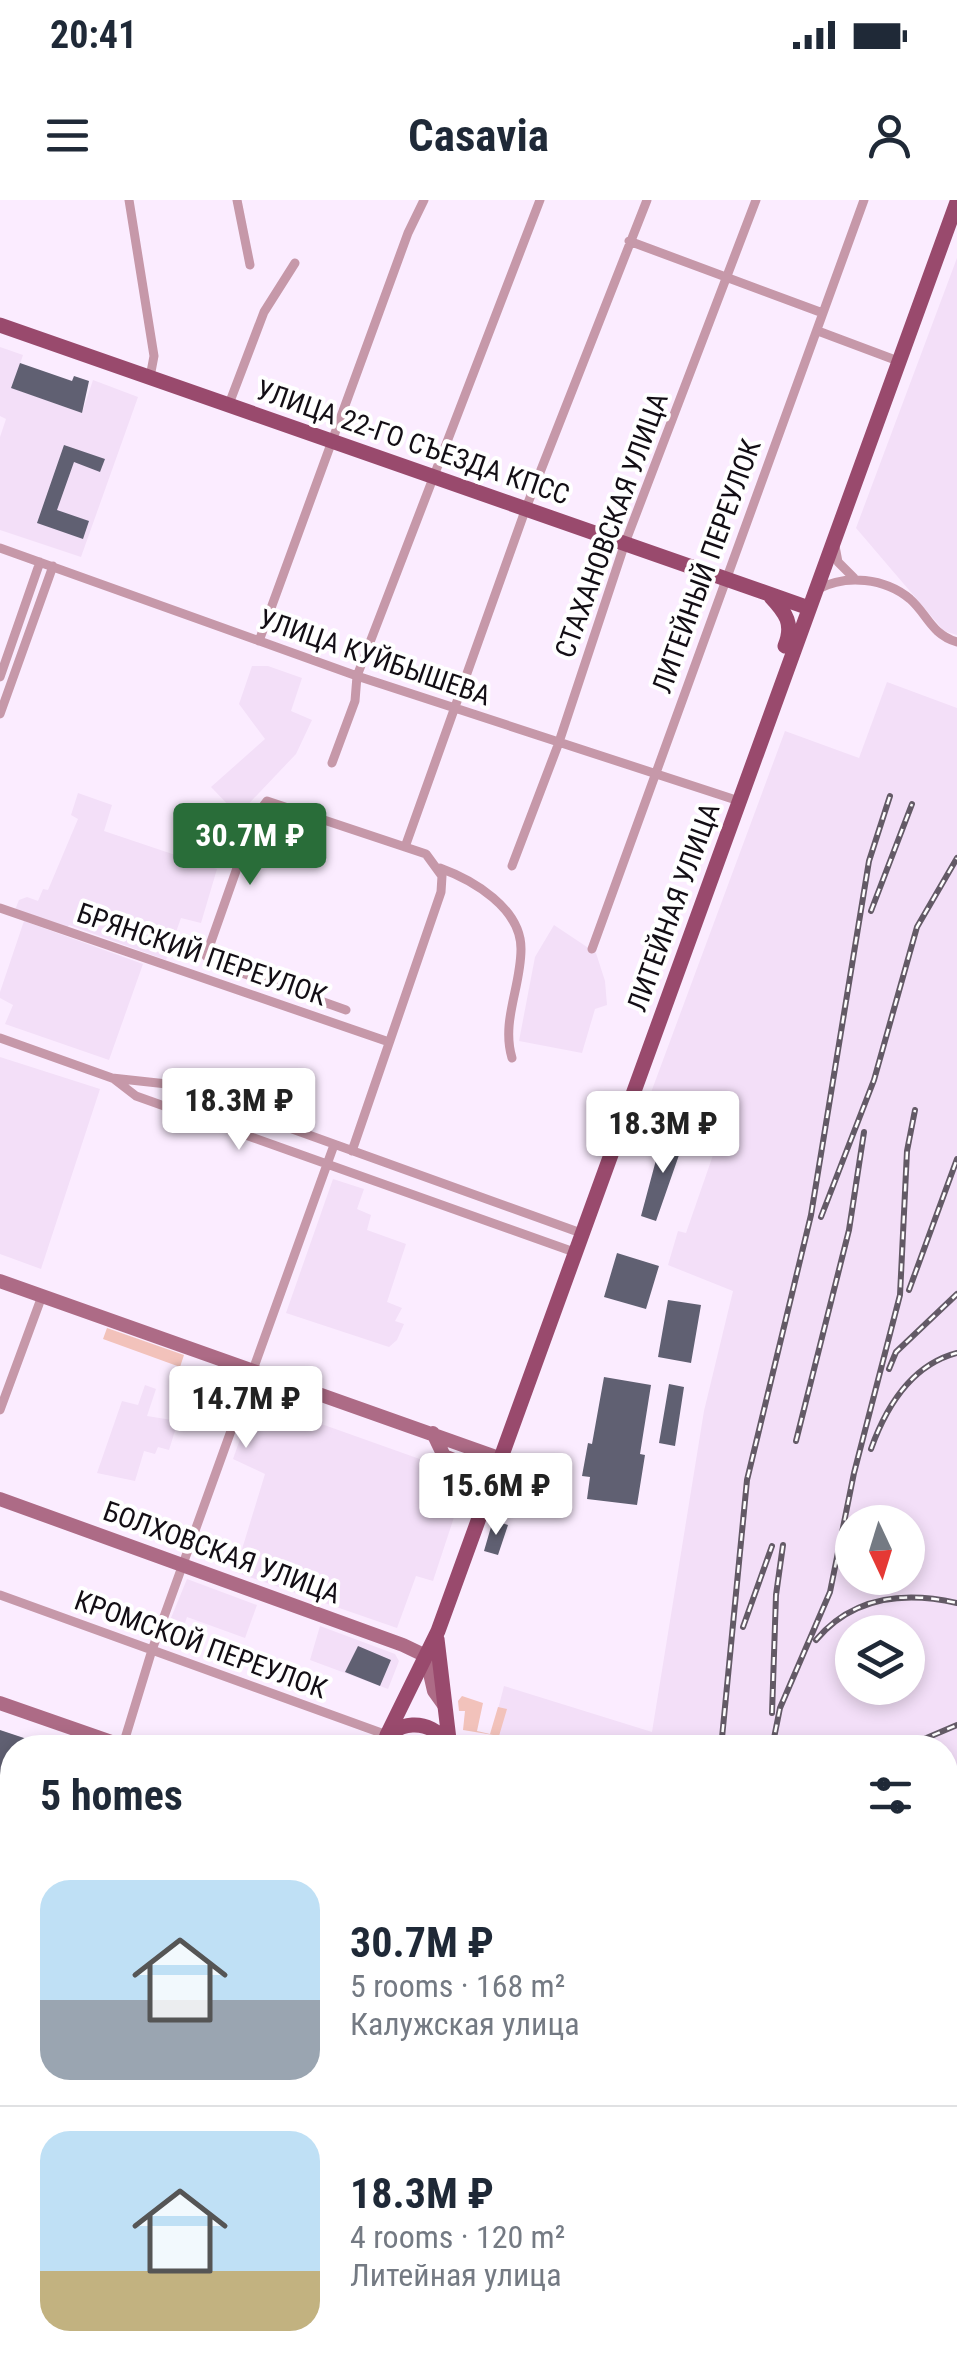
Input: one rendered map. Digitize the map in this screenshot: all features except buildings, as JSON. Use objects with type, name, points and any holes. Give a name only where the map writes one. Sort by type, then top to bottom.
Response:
[{"type":"main road","name":"ЛИТЕЙНАЯ УЛИЦА","points":[[386,1735],[438,1630],[957,202]]},
{"type":"main road","name":"УЛИЦА 22-ГО СЪЕЗДА КПСС","points":[[0,325],[808,608]]},
{"type":"main road","points":[[769,594],[789,618],[789,635],[783,650],[788,665]]},
{"type":"main road","points":[[0,1281],[499,1458]]},
{"type":"main road","points":[[433,1434],[444,1456],[493,1476]]},
{"type":"main road","name":"БОЛХОВСКАЯ УЛИЦА","points":[[0,1499],[426,1656]]},
{"type":"main road","name":"ЛИТЕЙНАЯ УЛИЦА","points":[[438,1630],[437,1658],[448,1735]]},
{"type":"main road","points":[[426,1656],[434,1692],[444,1705]]},
{"type":"main road","points":[[0,1703],[94,1735]]},
{"type":"main road","points":[[390,1735],[401,1726],[418,1724],[439,1735]]},
{"type":"street","points":[[130,200],[154,356],[150,378]]},
{"type":"street","points":[[237,200],[250,264]]},
{"type":"street","points":[[259,641],[408,232],[424,200]]},
{"type":"street","points":[[405,847],[526,508],[646,200]]},
{"type":"street","name":"СТАХАНОВСКАЯ УЛИЦА","points":[[512,866],[558,745],[625,543],[756,200]]},
{"type":"street","name":"ЛИТЕЙНЫЙ ПЕРЕУЛОК","points":[[592,949],[724,577],[818,331],[820,312],[864,200]]},
{"type":"street","points":[[332,763],[355,701],[357,676],[431,475],[539,203]]},
{"type":"street","points":[[629,241],[820,312]]},
{"type":"street","points":[[230,404],[264,312],[294,263]]},
{"type":"street","points":[[818,331],[898,361]]},
{"type":"street","points":[[834,540],[838,562],[856,579]]},
{"type":"street","name":"УЛИЦА КУЙБЫШЕВА","points":[[0,548],[558,745],[738,801]]},
{"type":"street","points":[[0,676],[40,562]]},
{"type":"street","points":[[0,714],[53,566]]},
{"type":"street","points":[[815,590],[829,583],[856,579],[897,591],[916,606],[937,633],[957,642]]},
{"type":"street","points":[[346,1010],[214,963],[206,956],[255,818],[267,801],[426,854],[440,868],[494,898],[520,942],[506,1037],[512,1058]]},
{"type":"street","points":[[352,1151],[441,892],[440,868]]},
{"type":"street","name":"БРЯНСКИЙ ПЕРЕУЛОК","points":[[0,908],[390,1042]]},
{"type":"street","points":[[0,1038],[112,1078],[136,1096],[574,1252]]},
{"type":"street","points":[[112,1078],[136,1077],[167,1084],[581,1232]]},
{"type":"street","points":[[129,1735],[152,1650],[334,1145]]},
{"type":"street","points":[[0,1410],[42,1296]]},
{"type":"street","name":"КРОМСКОЙ ПЕРЕУЛОК","points":[[0,1595],[368,1735]]},
{"type":"shaded area","points":[[957,258],[957,635],[944,631],[856,528]]},
{"type":"shaded area","points":[[0,347],[23,355],[12,388],[82,413],[93,380],[138,397],[81,557],[0,530],[0,437],[6,419],[0,416]]},
{"type":"shaded area","points":[[252,666],[268,666],[302,678],[291,711],[312,720],[296,754],[238,815],[211,787],[265,739],[239,704]]},
{"type":"shaded area","points":[[887,682],[957,708],[957,1735],[491,1735],[504,1686],[652,1732],[704,1411],[733,1291],[668,1265],[678,1231],[686,1233],[721,1132],[646,1106],[785,731],[859,758]]},
{"type":"shaded area","points":[[78,793],[112,805],[104,831],[217,869],[201,923],[181,918],[166,960],[15,910],[19,900],[27,897],[38,901],[43,889],[48,890],[78,819],[71,815]]},
{"type":"shaded area","points":[[24,921],[143,964],[109,1060],[5,1024],[13,1005],[0,998],[0,992]]},
{"type":"shaded area","points":[[554,925],[596,953],[605,981],[607,1005],[595,1009],[582,1053],[519,1041],[535,957]]},
{"type":"shaded area","points":[[0,1057],[100,1089],[41,1269],[0,1254]]},
{"type":"shaded area","points":[[333,1179],[364,1189],[357,1209],[371,1215],[367,1230],[406,1244],[387,1302],[402,1308],[395,1321],[404,1324],[389,1347],[286,1313]]},
{"type":"shaded area","points":[[107,1328],[184,1355],[180,1367],[103,1339]]},
{"type":"shaded area","points":[[145,1385],[156,1389],[147,1416],[178,1421],[169,1450],[158,1447],[155,1454],[144,1451],[135,1481],[97,1473],[122,1401],[138,1405]]},
{"type":"shaded area","points":[[254,1400],[459,1473],[463,1490],[433,1581],[416,1576],[397,1628],[235,1572],[265,1474],[233,1459]]},
{"type":"shaded area","points":[[187,1579],[257,1605],[245,1638],[187,1617],[185,1623],[171,1618]]},
{"type":"shaded area","points":[[320,1626],[395,1654],[399,1661],[388,1689],[310,1660]]},
{"type":"shaded area","points":[[462,1696],[483,1703],[477,1731],[490,1734],[498,1707],[507,1709],[499,1735],[493,1735],[463,1730],[465,1711],[459,1711]]},
{"type":"railway","points":[[722,1735],[747,1480],[811,1215],[869,861],[890,796]]},
{"type":"railway","points":[[871,911],[912,804]]},
{"type":"railway","points":[[821,1217],[874,1080],[917,927],[957,858]]},
{"type":"railway","points":[[775,1735],[780,1708],[830,1592],[854,1473],[900,1295],[907,1151],[915,1110]]},
{"type":"railway","points":[[796,1441],[849,1230],[864,1132]]},
{"type":"railway","points":[[909,1290],[957,1159]]},
{"type":"railway","points":[[889,1369],[896,1352],[957,1294]]},
{"type":"railway","points":[[871,1449],[902,1390],[926,1367],[957,1353]]},
{"type":"railway","points":[[772,1713],[776,1595],[783,1545]]},
{"type":"railway","points":[[743,1627],[772,1546]]},
{"type":"railway","points":[[816,1640],[846,1614],[881,1600],[918,1598],[957,1603]]},
{"type":"railway","points":[[934,1735],[957,1725]]}]
